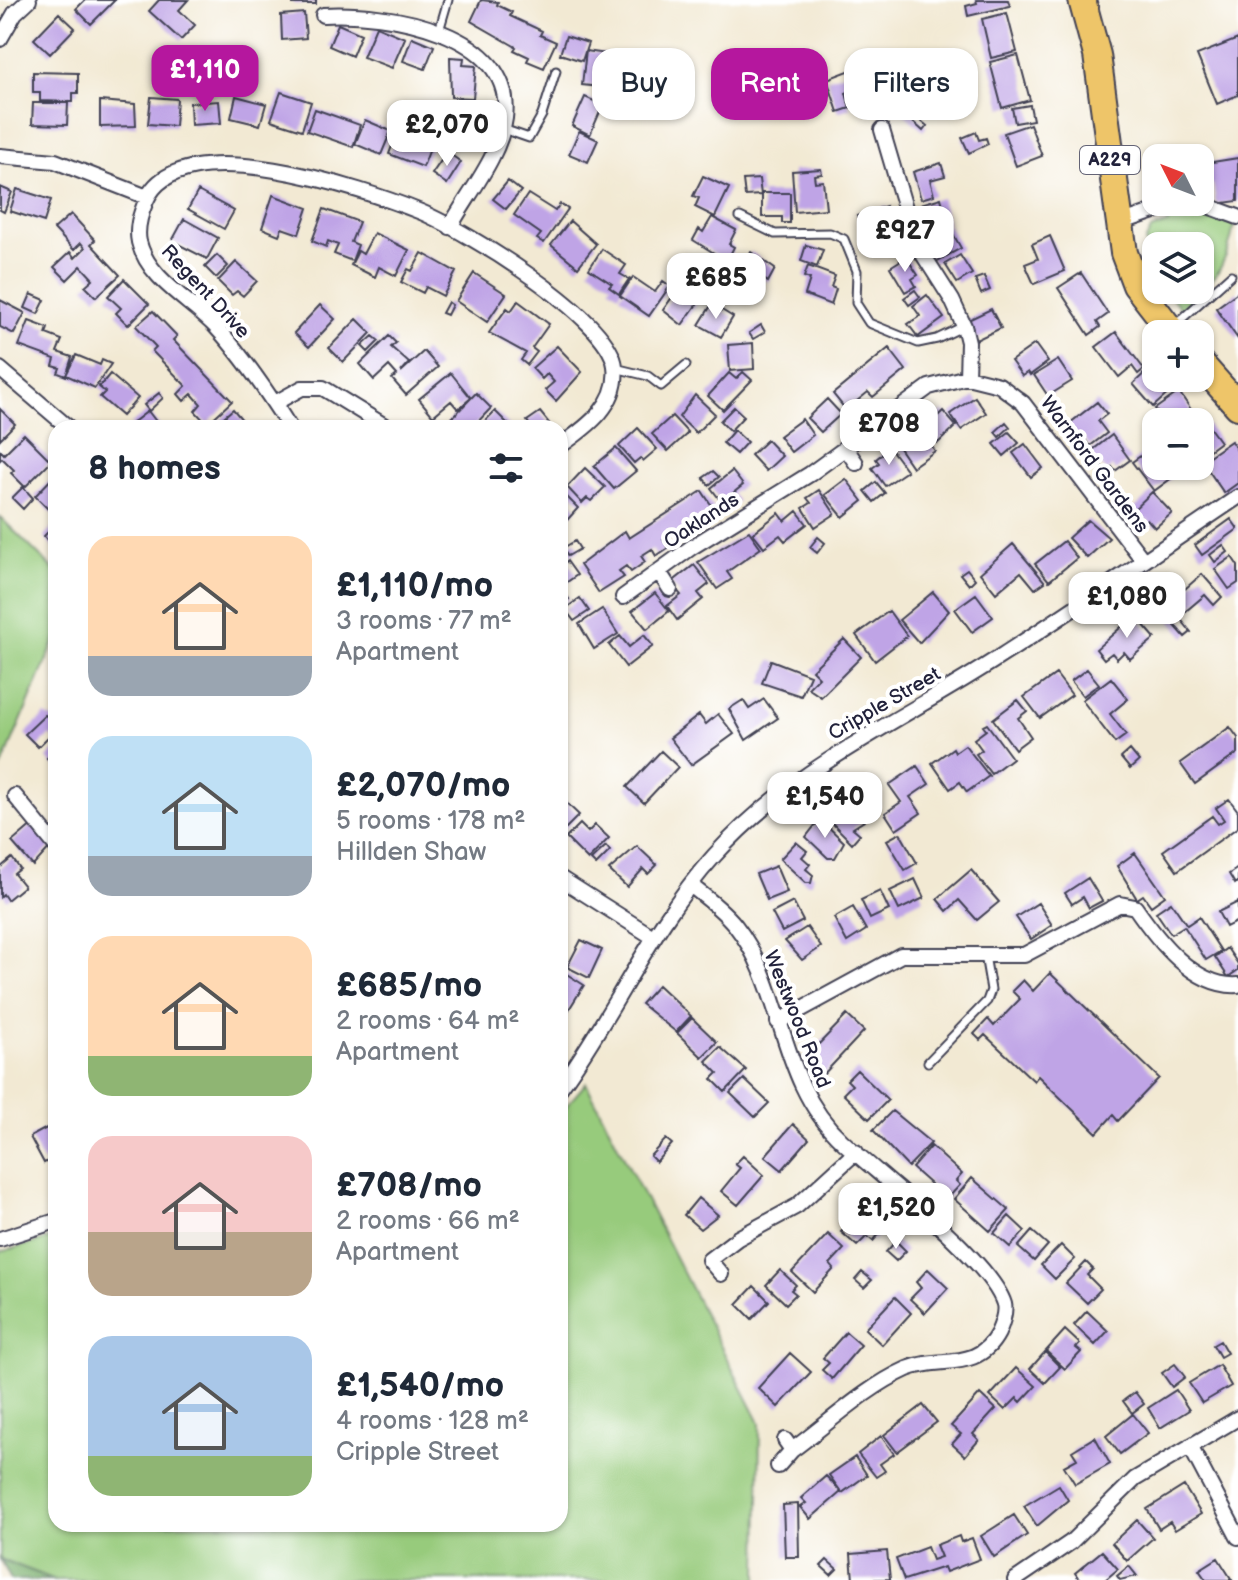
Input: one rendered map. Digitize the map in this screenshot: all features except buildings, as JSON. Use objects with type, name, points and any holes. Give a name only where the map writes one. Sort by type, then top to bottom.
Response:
[{"type":"highway","name":"A229","points":[[1082,0],[1097,55],[1124,253],[1136,285],[1163,320]]},
{"type":"highway","points":[[1214,379],[1238,406]]},
{"type":"street","points":[[0,39],[15,13],[29,0]]},
{"type":"street","points":[[323,15],[353,6],[438,33],[477,50],[494,69],[505,93],[503,129],[450,227]]},
{"type":"street","points":[[856,463],[845,447],[929,387],[967,377],[968,342],[964,326],[952,300],[915,242],[882,130]]},
{"type":"street","points":[[1,155],[55,161],[147,197],[159,182],[189,166],[239,167],[308,177],[372,194],[450,227],[535,280],[583,318],[606,341],[615,368],[613,391],[602,411],[568,439]]},
{"type":"street","points":[[894,165],[909,161]]},
{"type":"street","name":"Regent Drive","points":[[147,197],[138,225],[144,257],[158,275],[215,327],[285,420]]},
{"type":"street","points":[[1214,209],[1238,217]]},
{"type":"street","points":[[1120,223],[1142,215]]},
{"type":"street","points":[[0,369],[60,420]]},
{"type":"street","name":"Warnford Gardens","points":[[967,377],[999,385],[1023,403],[1143,560]]},
{"type":"street","points":[[275,403],[302,388],[323,388],[375,420]]},
{"type":"street","name":"Oaklands","points":[[623,597],[723,526],[767,502],[845,447]]},
{"type":"street","name":"Cripple Street","points":[[568,1077],[653,937],[690,885],[772,798],[808,771],[1001,657],[1238,497]]},
{"type":"street","name":"Oaklands","points":[[659,572],[670,589]]},
{"type":"street","points":[[15,796],[48,836]]},
{"type":"street","points":[[568,883],[653,937]]},
{"type":"street","name":"Westwood Road","points":[[690,885],[737,927],[761,973],[814,1110],[973,1260],[995,1284],[1005,1308],[998,1332],[986,1350],[965,1362],[909,1368],[789,1445],[778,1466]]},
{"type":"street","points":[[778,1022],[901,955],[1024,955],[1120,904],[1135,907],[1155,937],[1187,966],[1227,986],[1238,985]]},
{"type":"street","points":[[721,1274],[709,1260],[738,1238],[797,1206],[856,1152]]},
{"type":"street","points":[[0,1239],[48,1224]]},
{"type":"street","points":[[1015,1580],[1071,1542],[1121,1489],[1238,1418]]},
{"type":"street","points":[[1190,1446],[1238,1537]]},
{"type":"lane","points":[[438,33],[448,0]]},
{"type":"lane","points":[[503,129],[529,138],[542,115],[556,71]]},
{"type":"lane","points":[[740,217],[775,234],[830,233],[844,239],[857,271],[856,303],[864,318],[881,330],[918,343],[937,339],[964,326]]},
{"type":"lane","points":[[1184,320],[1231,275]]},
{"type":"lane","points":[[615,368],[648,376],[661,386],[686,365]]},
{"type":"lane","points":[[928,1062],[987,1001],[991,990],[985,955]]},
{"type":"green space","points":[[1214,210],[1224,215],[1234,226],[1227,254],[1214,277],[1214,232],[1150,232],[1168,223],[1165,218],[1214,216]]},
{"type":"green space","points":[[0,517],[48,564],[48,657],[0,771]]},
{"type":"green space","points":[[586,1083],[760,1423],[758,1580],[55,1580],[0,1559],[0,1252],[48,1239],[48,1532],[568,1532],[568,1104]]},
{"type":"green space","points":[[0,1559],[55,1580],[11,1580]]}]
